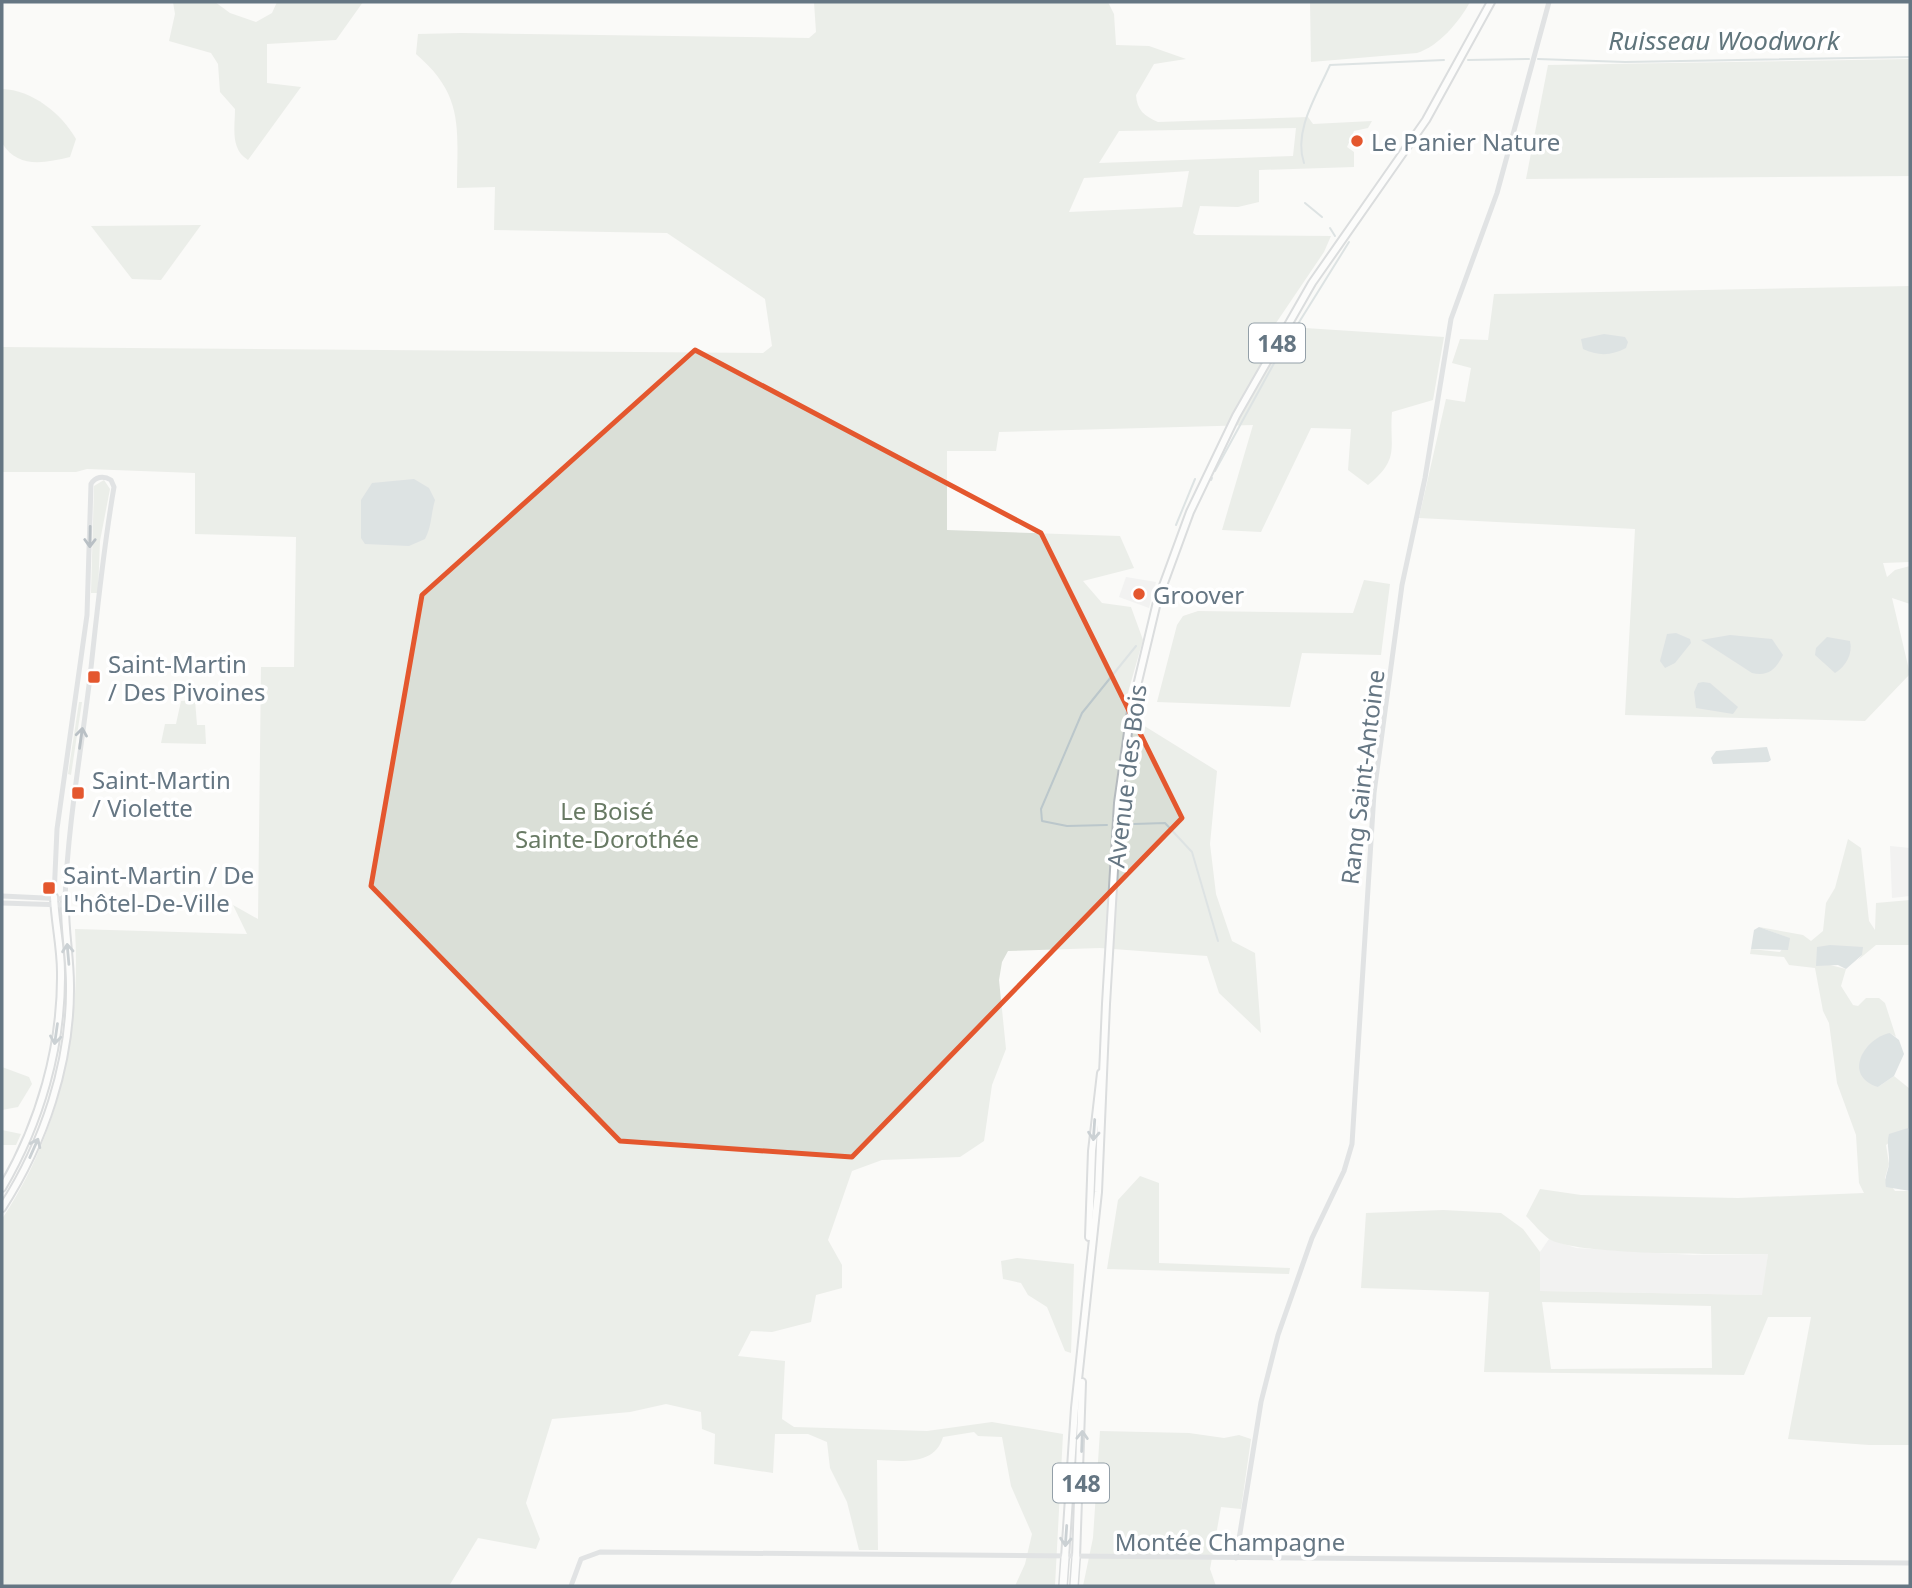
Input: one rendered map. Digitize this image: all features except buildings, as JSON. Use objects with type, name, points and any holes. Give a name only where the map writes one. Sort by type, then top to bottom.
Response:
[{"type":"highway","points":[[1063,1586],[1065,1558]]},
{"type":"highway","points":[[1074,1586],[1076,1558]]},
{"type":"main road","name":"Avenue des Bois","points":[[1065,1558],[1075,1408],[1082,1363],[1089,1269],[1091,1161],[1104,1054],[1118,803],[1128,730],[1147,641],[1176,546],[1222,441],[1295,311],[1334,250],[1421,127],[1491,2]]},
{"type":"main road","points":[[2,1188],[36,1114],[55,1040],[61,970],[54,901]]},
{"type":"main road","points":[[2,1208],[38,1139],[64,1055],[70,988],[65,902]]},
{"type":"main road","name":"Avenue des Bois","points":[[1076,1558],[1083,1421],[1082,1363]]},
{"type":"street","name":"Rang Saint-Antoine","points":[[1236,1558],[1261,1402],[1278,1335],[1312,1238],[1344,1171],[1352,1144],[1374,793],[1402,585],[1425,478],[1449,331],[1497,193],[1549,2]]},
{"type":"street","points":[[2,896],[54,901],[65,902],[69,818],[100,596],[103,539],[114,487],[111,480],[104,477],[95,479],[90,486],[87,613],[57,829],[54,901]]},
{"type":"street","points":[[2,903],[54,901]]},
{"type":"street","name":"Montée Champagne","points":[[571,1586],[581,1559],[597,1552],[1910,1563]]},
{"type":"highlighted area","points":[[695,350],[1041,533],[1182,818],[852,1157],[620,1141],[371,886],[422,595]]},
{"type":"shaded area","points":[[1604,334],[1625,337],[1628,342],[1626,348],[1604,354],[1583,349],[1581,339]]},
{"type":"shaded area","points":[[414,479],[429,488],[435,500],[425,539],[409,546],[365,544],[361,538],[361,500],[372,483]]},
{"type":"shaded area","points":[[1126,577],[1156,582],[1149,608],[1119,597]]},
{"type":"shaded area","points":[[1676,633],[1690,639],[1691,643],[1675,663],[1665,668],[1660,661],[1667,634]]},
{"type":"shaded area","points":[[1730,635],[1772,639],[1783,655],[1771,671],[1763,674],[1752,673],[1701,640]]},
{"type":"shaded area","points":[[1827,637],[1850,641],[1848,659],[1835,673],[1815,655],[1816,648]]},
{"type":"shaded area","points":[[1698,683],[1710,683],[1738,707],[1733,714],[1696,708],[1694,692]]},
{"type":"shaded area","points":[[1767,747],[1771,760],[1768,762],[1713,764],[1711,758],[1716,751]]},
{"type":"shaded area","points":[[1890,846],[1910,848],[1910,896],[1892,898]]},
{"type":"shaded area","points":[[1759,927],[1790,938],[1788,950],[1751,949],[1754,930]]},
{"type":"shaded area","points":[[1817,947],[1863,947],[1862,955],[1846,969],[1838,965],[1816,966]]},
{"type":"shaded area","points":[[1890,1033],[1899,1040],[1904,1054],[1894,1076],[1878,1087],[1867,1082],[1861,1075],[1859,1066],[1865,1049],[1881,1036]]},
{"type":"shaded area","points":[[1908,1128],[1910,1191],[1886,1187],[1889,1134]]},
{"type":"shaded area","points":[[1549,1239],[1576,1248],[1693,1255],[1768,1254],[1763,1295],[1539,1291],[1540,1252]]},
{"type":"green space","points":[[173,2],[215,2],[230,13],[256,22],[272,13],[277,2],[363,2],[336,40],[267,44],[267,83],[301,87],[248,160],[238,150],[234,131],[235,109],[220,92],[218,64],[211,53],[169,41],[175,14]]},
{"type":"green space","name":"Le Boisé Sainte-Dorothée","points":[[814,2],[1108,2],[1114,14],[1116,45],[1149,46],[1186,59],[1154,64],[1136,95],[1142,112],[1158,122],[1308,117],[1313,124],[1372,121],[1368,128],[1354,131],[1347,147],[1354,152],[1354,167],[1259,170],[1259,202],[1238,207],[1200,206],[1193,233],[1331,236],[1324,252],[1274,326],[1444,337],[1433,400],[1392,412],[1391,452],[1378,476],[1368,485],[1348,470],[1351,429],[1311,428],[1261,532],[1222,530],[1253,425],[999,432],[996,451],[947,451],[947,530],[1120,536],[1134,568],[1083,581],[1102,603],[1131,607],[1143,640],[1125,703],[1138,722],[1217,771],[1210,844],[1216,894],[1232,941],[1255,953],[1261,1033],[1219,993],[1207,956],[1100,948],[1008,951],[1002,962],[999,980],[1006,1049],[992,1085],[984,1141],[960,1157],[882,1160],[852,1171],[828,1240],[842,1265],[842,1288],[816,1295],[811,1322],[772,1332],[751,1331],[738,1356],[785,1361],[782,1419],[794,1427],[927,1431],[992,1422],[1063,1434],[1055,1586],[1015,1586],[1025,1564],[1032,1534],[1011,1486],[1002,1437],[978,1436],[974,1432],[943,1437],[933,1453],[925,1457],[906,1461],[877,1460],[878,1550],[859,1550],[847,1502],[830,1468],[827,1442],[808,1434],[775,1434],[773,1473],[714,1464],[715,1434],[702,1429],[701,1412],[666,1404],[630,1412],[552,1419],[526,1503],[540,1539],[536,1549],[478,1538],[449,1586],[2,1586],[2,1219],[39,1151],[62,1080],[74,1006],[75,929],[247,934],[233,905],[258,919],[261,667],[294,667],[296,537],[195,534],[195,473],[87,469],[76,472],[2,472],[2,347],[763,353],[772,346],[765,299],[667,233],[494,230],[495,187],[457,188],[457,131],[451,99],[432,69],[416,54],[418,34],[809,38],[816,32]],"holes":[[[1296,128],[1293,156],[1099,163],[1119,131]],[[1189,171],[1182,207],[1069,212],[1084,178]]]},
{"type":"green space","points":[[1310,2],[1470,2],[1448,32],[1425,50],[1417,53],[1311,62]]},
{"type":"green space","points":[[1910,59],[1910,176],[1526,179],[1548,65]]},
{"type":"green space","points":[[2,89],[35,98],[62,120],[76,139],[70,157],[32,162],[16,157],[8,151],[2,143]]},
{"type":"green space","points":[[201,225],[161,280],[132,279],[91,226]]},
{"type":"green space","points":[[1910,286],[1910,562],[1883,563],[1887,577],[1895,570],[1910,566],[1910,604],[1892,598],[1910,674],[1865,721],[1625,715],[1635,529],[1419,518],[1446,399],[1465,402],[1471,368],[1452,363],[1460,339],[1488,340],[1494,294]]},
{"type":"green space","points":[[104,480],[110,489],[100,541],[98,593],[91,593],[94,486]]},
{"type":"green space","points":[[1364,580],[1390,584],[1381,655],[1302,653],[1290,707],[1157,702],[1177,625],[1183,616],[1198,611],[1353,613]]},
{"type":"green space","points":[[195,700],[197,725],[205,725],[206,744],[161,743],[165,724],[176,724],[181,701]]},
{"type":"green space","points":[[79,702],[82,702],[71,775],[68,774]]},
{"type":"green space","points":[[1848,839],[1861,848],[1869,921],[1875,930],[1876,903],[1910,900],[1910,945],[1876,945],[1858,960],[1862,955],[1830,965],[1846,969],[1841,986],[1853,1005],[1858,1006],[1866,998],[1879,998],[1885,1003],[1896,1037],[1890,1033],[1878,1087],[1894,1076],[1910,1089],[1910,1130],[1908,1128],[1886,1145],[1889,1164],[1885,1178],[1895,1191],[1910,1191],[1910,1445],[1788,1439],[1811,1317],[1768,1317],[1744,1375],[1484,1372],[1489,1292],[1361,1288],[1366,1213],[1443,1210],[1501,1213],[1523,1229],[1540,1252],[1540,1291],[1762,1295],[1768,1254],[1654,1253],[1589,1249],[1549,1239],[1526,1216],[1540,1189],[1581,1195],[1738,1198],[1864,1193],[1859,1183],[1856,1135],[1837,1083],[1829,1023],[1823,1011],[1815,968],[1789,965],[1784,957],[1750,954],[1751,949],[1780,952],[1789,938],[1759,927],[1803,935],[1811,941],[1823,931],[1826,903],[1835,888]],"holes":[[[1542,1302],[1711,1306],[1712,1368],[1551,1369]]]},
{"type":"green space","points":[[2,1067],[29,1077],[32,1084],[18,1107],[2,1110]]},
{"type":"green space","points":[[2,1130],[21,1134],[16,1145],[2,1145]]},
{"type":"green space","points":[[1140,1176],[1159,1183],[1159,1263],[1290,1268],[1289,1274],[1107,1269],[1118,1200]]},
{"type":"green space","points":[[1017,1258],[1074,1264],[1071,1353],[1065,1351],[1047,1307],[1028,1295],[1021,1283],[1003,1279],[1001,1261]]},
{"type":"green space","points":[[1100,1431],[1189,1433],[1224,1438],[1239,1435],[1251,1439],[1241,1509],[1221,1507],[1210,1569],[1216,1586],[1083,1586],[1093,1538]]},
{"type":"waterway","name":"Ruisseau Woodwork","points":[[1538,59],[1625,62],[1910,57]]},
{"type":"waterway","name":"Ruisseau Woodwork","points":[[1468,60],[1529,59]]},
{"type":"waterway","name":"Ruisseau Woodwork","points":[[1304,163],[1301,151],[1304,126],[1330,65],[1444,60]]},
{"type":"waterway","name":"Ruisseau Woodwork","points":[[1305,203],[1322,217]]},
{"type":"waterway","name":"Ruisseau Woodwork","points":[[1330,228],[1335,236]]},
{"type":"waterway","name":"Ruisseau Woodwork","points":[[1215,471],[1278,356],[1349,242]]},
{"type":"waterway","name":"Ruisseau Woodwork","points":[[1176,525],[1195,479]]},
{"type":"waterway","name":"Ruisseau Woodwork","points":[[1107,825],[1067,826],[1042,821],[1041,809],[1082,713],[1136,646]]},
{"type":"waterway","name":"Ruisseau Woodwork","points":[[1134,824],[1165,823],[1192,852],[1218,941]]},
{"type":"place","name":"Le Panier Nature","points":[[1357,141]]},
{"type":"place","name":"Groover","points":[[1139,594]]},
{"type":"place","name":"Saint-Martin / Des Pivoines","points":[[94,677]]},
{"type":"place","name":"Saint-Martin / Violette","points":[[78,793]]},
{"type":"place","name":"Saint-Martin / De L'hôtel-De-Ville","points":[[49,888]]}]
